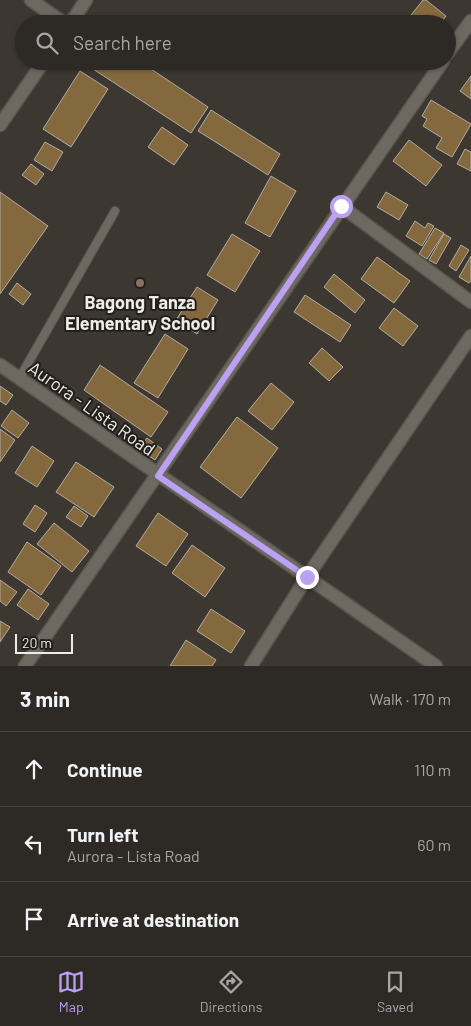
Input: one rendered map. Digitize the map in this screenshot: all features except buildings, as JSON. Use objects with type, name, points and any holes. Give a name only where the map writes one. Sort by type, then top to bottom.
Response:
[{"type":"street","points":[[31,0],[52,15]]},
{"type":"street","points":[[76,15],[86,0]]},
{"type":"street","points":[[456,42],[471,21]]},
{"type":"street","points":[[0,125],[38,70]]},
{"type":"street","points":[[25,666],[158,476],[436,70]]},
{"type":"street","points":[[341,206],[471,302]]},
{"type":"street","points":[[251,666],[307,577],[471,336]]},
{"type":"street","name":"Aurora - Lista Road","points":[[0,365],[158,476],[436,666]]},
{"type":"lane","points":[[19,379],[115,212]]},
{"type":"place","name":"Bagong Tanza Elementary School","points":[[140,283]]},
{"type":"route","points":[[307,577],[158,476],[341,206]]}]
